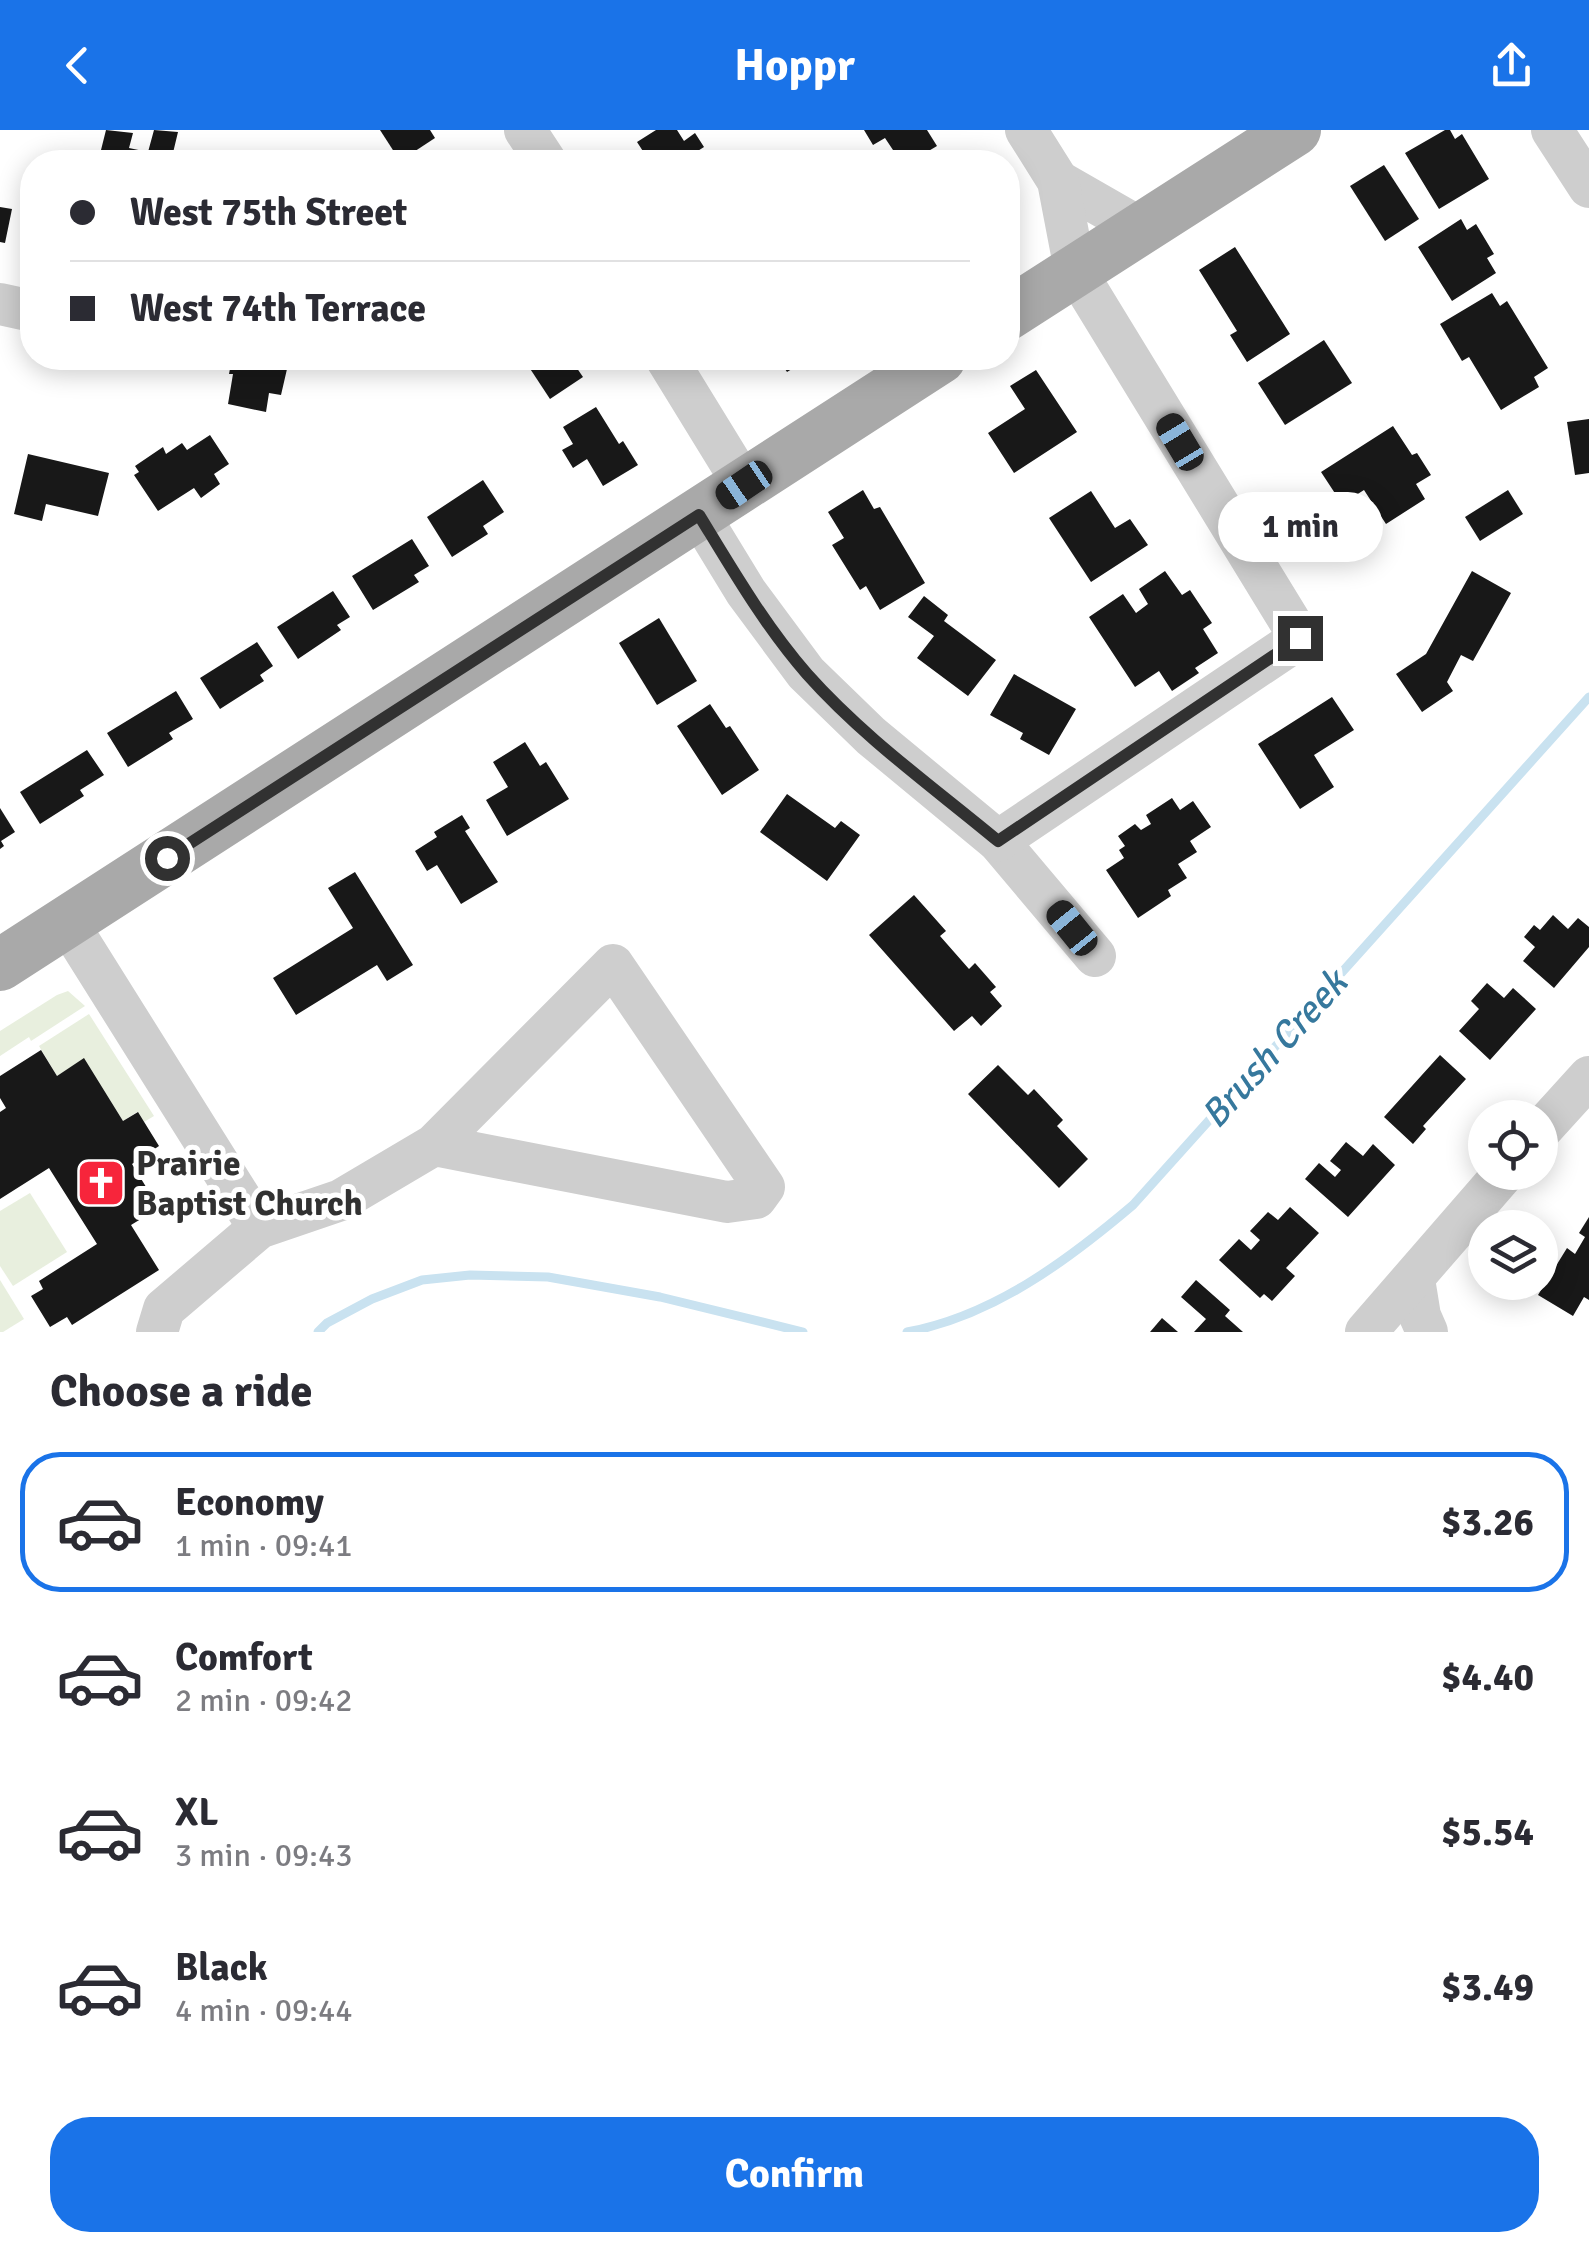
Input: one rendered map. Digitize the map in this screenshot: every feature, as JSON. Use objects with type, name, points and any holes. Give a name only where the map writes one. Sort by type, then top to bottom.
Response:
[{"type":"main road","points":[[1020,306],[1295,130]]},
{"type":"main road","points":[[0,965],[921,370]]},
{"type":"street","points":[[998,841],[1300,638],[1075,270],[1058,181],[1026,130]]},
{"type":"street","points":[[1552,130],[1589,187]]},
{"type":"street","points":[[1058,181],[1140,228]]},
{"type":"street","points":[[673,370],[744,485]]},
{"type":"street","points":[[699,515],[746,592],[806,673],[870,736],[998,841],[1095,956]]},
{"type":"street","points":[[67,922],[259,1228]]},
{"type":"street","points":[[155,1324],[259,1228],[342,1200],[434,1145],[613,964],[764,1187],[756,1198],[727,1202],[434,1145]]},
{"type":"street","points":[[1558,1112],[1589,1077]]},
{"type":"street","points":[[1366,1332],[1490,1190]]},
{"type":"street","points":[[1414,1279],[1427,1332]]},
{"type":"green space","points":[[68,991],[85,1006],[0,1056],[0,1031]]},
{"type":"green space","points":[[89,1014],[154,1116],[144,1122],[137,1112],[123,1121],[84,1059],[57,1076],[39,1046]]},
{"type":"green space","points":[[30,1193],[67,1252],[13,1286],[0,1266],[0,1211]]},
{"type":"green space","points":[[0,1280],[24,1319],[3,1332],[0,1332]]},
{"type":"building","points":[[106,130],[133,133],[129,148],[138,150],[101,150]]},
{"type":"building","points":[[154,130],[178,132],[174,150],[149,150]]},
{"type":"building","points":[[380,130],[430,130],[435,138],[417,150],[393,150]]},
{"type":"building","points":[[656,130],[677,130],[684,141],[695,133],[704,147],[642,150],[637,142]]},
{"type":"building","points":[[864,130],[927,130],[937,146],[930,150],[893,150],[885,138],[873,145]]},
{"type":"building","points":[[1450,130],[1455,139],[1462,134],[1489,179],[1439,209],[1405,153]]},
{"type":"building","points":[[1384,165],[1419,219],[1385,241],[1350,186]]},
{"type":"building","points":[[0,207],[12,209],[5,243],[0,242]]},
{"type":"building","points":[[1461,219],[1467,230],[1476,224],[1494,254],[1487,258],[1496,273],[1452,301],[1418,247]]},
{"type":"building","points":[[1235,247],[1290,334],[1247,362],[1230,335],[1237,331],[1199,270]]},
{"type":"building","points":[[1492,293],[1500,306],[1507,301],[1548,368],[1534,377],[1539,387],[1501,410],[1469,357],[1462,361],[1440,324]]},
{"type":"building","points":[[1324,340],[1352,383],[1285,425],[1258,383]]},
{"type":"building","points":[[230,370],[287,370],[281,395],[269,393],[266,412],[228,404],[233,374],[229,374]]},
{"type":"building","points":[[531,370],[578,370],[583,377],[550,399]]},
{"type":"building","points":[[1036,370],[1077,432],[1014,473],[988,433],[1025,409],[1010,386]]},
{"type":"building","points":[[596,407],[619,444],[623,441],[638,465],[603,486],[587,459],[573,468],[562,450],[573,444],[563,427]]},
{"type":"building","points":[[1589,419],[1589,473],[1575,475],[1567,422]]},
{"type":"building","points":[[1393,426],[1431,475],[1416,484],[1425,499],[1386,524],[1364,490],[1342,504],[1321,472]]},
{"type":"building","points":[[210,435],[229,464],[214,474],[220,484],[201,498],[194,488],[158,511],[134,475],[139,472],[135,466],[163,447],[166,454],[182,443],[187,450]]},
{"type":"building","points":[[28,454],[109,473],[98,516],[46,504],[42,521],[14,514]]},
{"type":"building","points":[[483,480],[504,512],[483,526],[488,534],[452,557],[427,517]]},
{"type":"building","points":[[863,490],[874,509],[880,507],[925,583],[880,610],[866,586],[860,590],[832,545],[844,538],[828,512]]},
{"type":"building","points":[[1508,490],[1523,514],[1480,541],[1465,517]]},
{"type":"building","points":[[1091,491],[1115,528],[1130,519],[1148,545],[1091,582],[1049,518]]},
{"type":"building","points":[[412,539],[429,566],[414,575],[419,582],[373,610],[352,576]]},
{"type":"building","points":[[1165,571],[1182,595],[1190,590],[1212,623],[1203,629],[1218,653],[1195,668],[1199,673],[1172,691],[1159,671],[1135,687],[1089,617],[1123,594],[1136,613],[1148,604],[1139,589]]},
{"type":"building","points":[[1472,571],[1511,593],[1473,661],[1461,655],[1447,682],[1453,691],[1422,712],[1396,674],[1426,654]]},
{"type":"building","points":[[333,591],[350,617],[337,625],[341,630],[298,659],[277,627]]},
{"type":"building","points":[[924,596],[948,615],[944,621],[996,660],[968,696],[917,658],[934,636],[908,617]]},
{"type":"building","points":[[659,618],[697,681],[657,705],[619,643]]},
{"type":"building","points":[[257,642],[273,666],[260,675],[264,681],[220,709],[200,678]]},
{"type":"building","points":[[1014,674],[1076,709],[1049,755],[1020,739],[1023,733],[990,715]]},
{"type":"building","points":[[176,691],[193,719],[169,733],[173,739],[128,767],[107,733]]},
{"type":"building","points":[[1332,697],[1354,730],[1314,755],[1334,787],[1300,809],[1258,744]]},
{"type":"building","points":[[710,704],[759,770],[722,795],[677,726]]},
{"type":"building","points":[[525,742],[540,766],[546,762],[569,799],[507,836],[486,800],[508,787],[493,762]]},
{"type":"building","points":[[87,750],[104,775],[80,790],[84,796],[40,824],[20,792]]},
{"type":"building","points":[[787,794],[835,828],[841,821],[860,835],[827,881],[760,832]]},
{"type":"building","points":[[1172,798],[1180,810],[1193,801],[1211,827],[1190,841],[1197,852],[1178,864],[1187,878],[1168,890],[1171,896],[1138,918],[1106,870],[1124,858],[1119,850],[1125,846],[1118,836],[1135,824],[1141,830],[1151,824],[1146,815]]},
{"type":"building","points":[[0,808],[15,832],[1,841],[4,846],[0,849]]},
{"type":"building","points":[[462,815],[470,828],[465,831],[498,882],[461,904],[437,865],[427,871],[415,851],[437,837],[434,832]]},
{"type":"building","points":[[355,872],[413,965],[387,981],[377,965],[296,1015],[273,978],[353,928],[328,888]]},
{"type":"building","points":[[914,895],[946,931],[940,936],[969,969],[975,963],[996,987],[990,992],[1002,1006],[981,1026],[972,1016],[954,1031],[869,935]]},
{"type":"building","points":[[1553,915],[1568,929],[1578,918],[1589,927],[1589,947],[1554,988],[1523,961],[1535,947],[1524,937],[1534,925],[1540,930]]},
{"type":"building","points":[[1487,983],[1504,998],[1513,988],[1536,1009],[1490,1060],[1459,1031],[1479,1009],[1471,1001]]},
{"type":"building","name":"Prairie Baptist Church","points":[[41,1050],[57,1076],[84,1058],[123,1121],[138,1112],[159,1146],[132,1164],[159,1208],[131,1225],[159,1270],[72,1325],[67,1317],[50,1327],[31,1296],[43,1289],[39,1281],[97,1244],[49,1168],[0,1199],[0,1112],[6,1108],[0,1098],[0,1076]]},
{"type":"building","points":[[1440,1055],[1466,1079],[1423,1126],[1426,1129],[1413,1144],[1384,1117]]},
{"type":"building","points":[[998,1065],[1028,1095],[1034,1089],[1063,1120],[1057,1126],[1088,1159],[1059,1188],[968,1094]]},
{"type":"building","points":[[1346,1142],[1363,1156],[1373,1144],[1395,1165],[1348,1217],[1305,1179],[1319,1163],[1335,1177],[1341,1170],[1330,1161]]},
{"type":"building","points":[[1290,1207],[1319,1233],[1286,1268],[1295,1276],[1272,1301],[1264,1294],[1260,1298],[1219,1260],[1239,1239],[1251,1250],[1260,1240],[1250,1231],[1268,1212],[1278,1220]]},
{"type":"building","points":[[1589,1217],[1589,1300],[1584,1297],[1573,1316],[1546,1300],[1558,1300],[1558,1263],[1567,1248],[1575,1254],[1585,1237],[1579,1233]]},
{"type":"building","points":[[1196,1280],[1230,1310],[1225,1316],[1243,1332],[1194,1332],[1206,1319],[1181,1297]]},
{"type":"building","points":[[1162,1318],[1178,1332],[1150,1332]]},
{"type":"waterway","name":"Brush Creek","points":[[907,1332],[969,1313],[1028,1284],[1133,1205],[1589,697]]},
{"type":"waterway","name":"Brush Creek","points":[[318,1332],[372,1299],[422,1280],[470,1275],[548,1277],[660,1297],[803,1332]]},
{"type":"place","name":"Prairie Baptist Church","points":[[101,1183]]},
{"type":"route","points":[[167,858],[699,515],[746,592],[806,673],[870,736],[998,841],[1300,638]]}]
